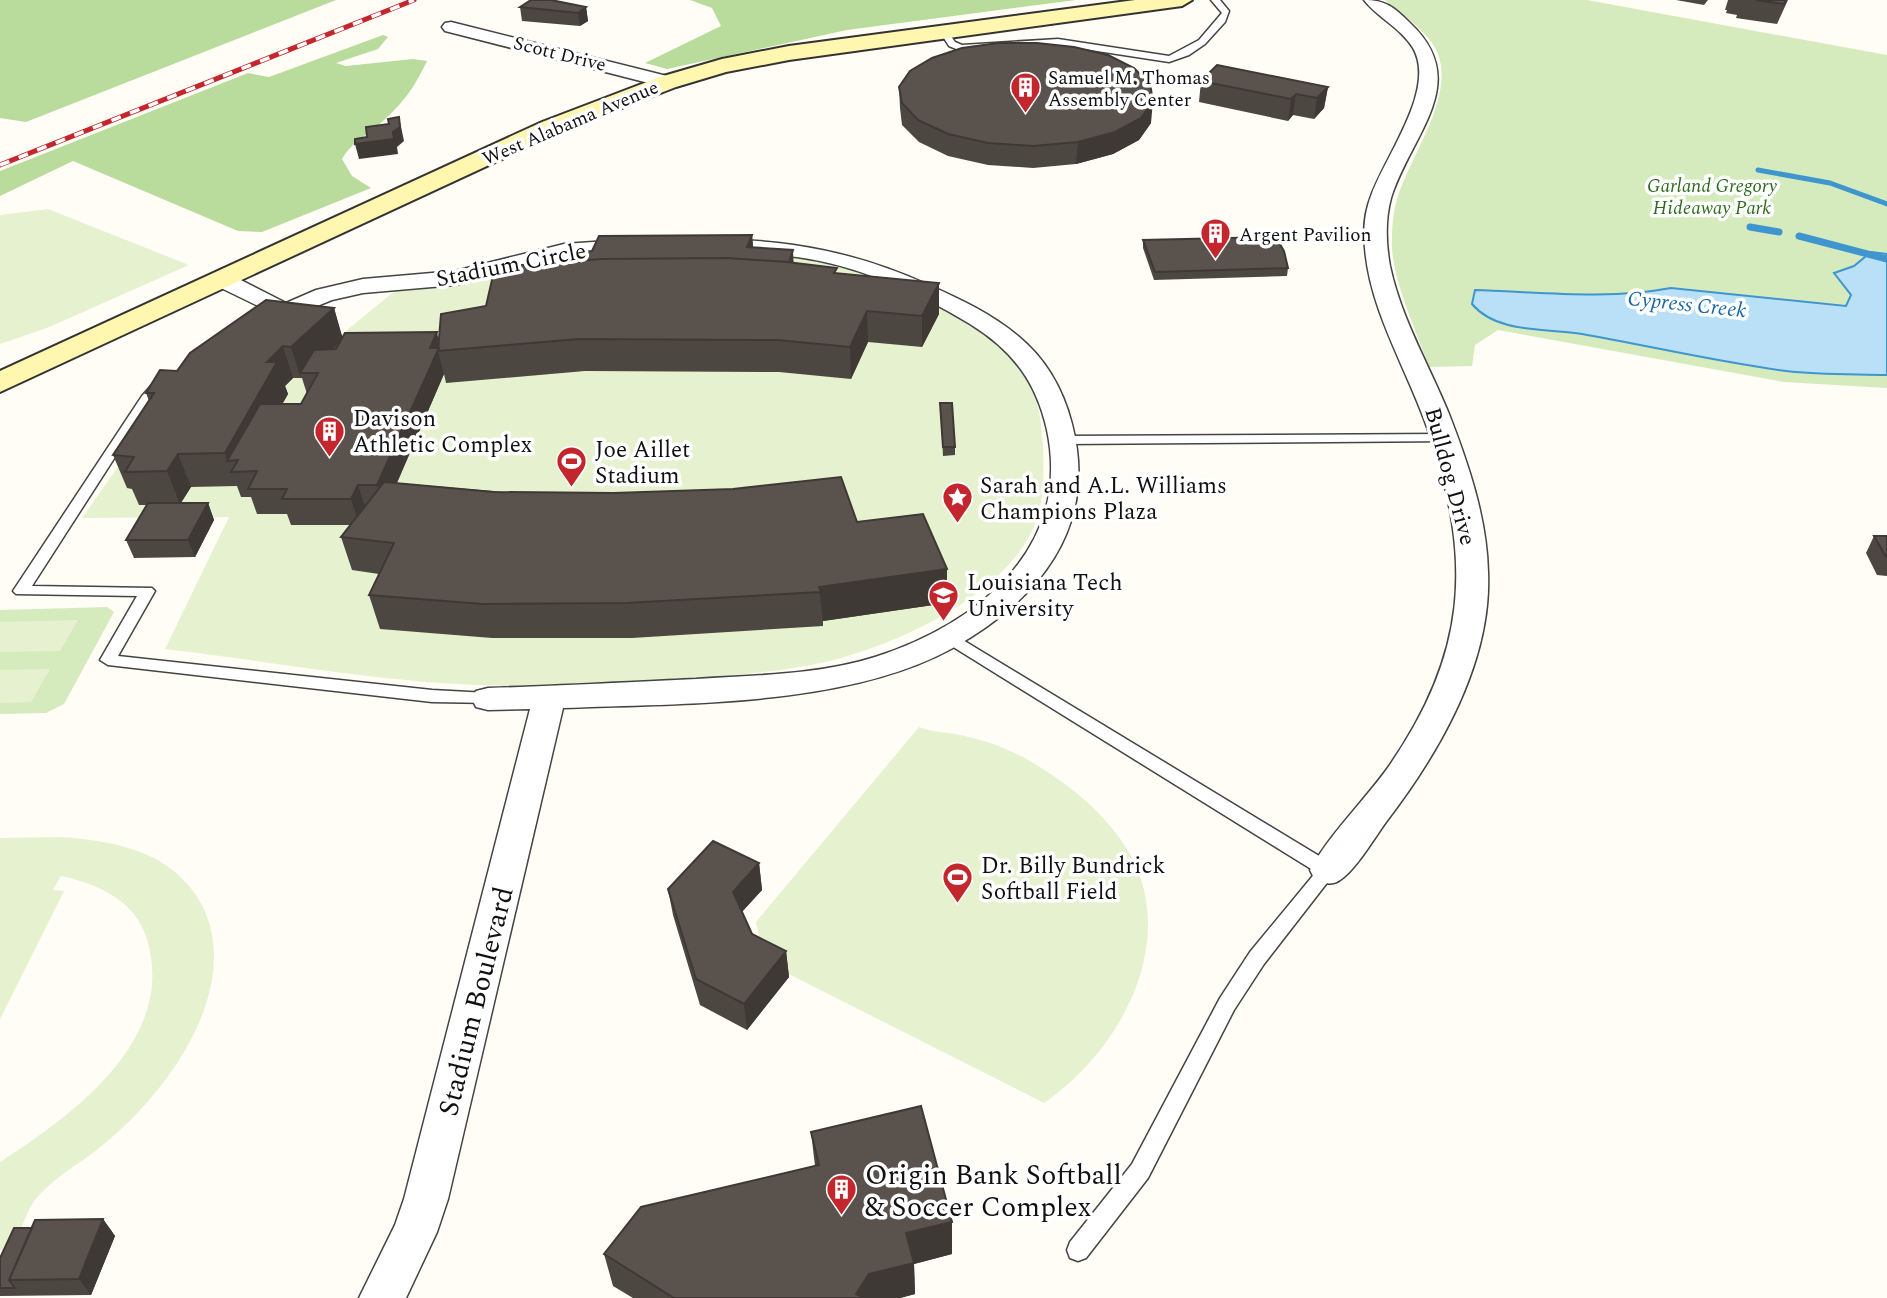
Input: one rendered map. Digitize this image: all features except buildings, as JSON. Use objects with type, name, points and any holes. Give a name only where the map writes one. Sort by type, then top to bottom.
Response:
[{"type":"main road","name":"West Alabama Avenue","points":[[0,383],[225,281],[551,127],[668,82],[751,60],[1182,0]]},
{"type":"street","name":"Bulldog Drive","points":[[1328,870],[1408,764],[1450,686],[1462,648],[1473,591],[1471,543],[1445,438],[1405,340],[1380,270],[1376,249],[1380,198],[1425,98],[1430,70],[1415,40],[1373,0]]},
{"type":"street","name":"Scott Drive","points":[[451,27],[668,82]]},
{"type":"street","name":"Stadium Circle","points":[[225,281],[279,315],[324,295],[363,286],[475,275],[545,255],[586,248],[764,246],[834,256],[872,268],[948,303],[998,332],[1044,377],[1062,440],[1066,481],[1056,528],[1039,558],[1017,584],[989,610],[948,636],[916,653],[868,670],[823,681],[768,687],[488,699]]},
{"type":"street","name":"Stadium Boulevard","points":[[382,1298],[415,1232],[426,1199],[549,698]]},
{"type":"lane","points":[[944,32],[952,44],[961,48],[1058,42],[1169,59],[1185,56],[1222,21],[1226,13],[1215,0]]},
{"type":"lane","points":[[171,375],[148,396],[21,591],[147,591],[108,660],[432,696],[488,699]]},
{"type":"lane","points":[[1062,440],[1445,438]]},
{"type":"lane","points":[[948,636],[1328,870],[1257,958],[1227,1004],[1140,1171],[1078,1250]]},
{"type":"green space","points":[[0,0],[336,0],[26,122],[0,118]]},
{"type":"green space","points":[[690,0],[1076,0],[847,30],[667,69],[645,63],[721,26],[712,8]]},
{"type":"green space","name":"Garland Gregory Hideaway Park","points":[[1385,0],[1587,0],[1887,55],[1887,388],[1784,382],[1498,330],[1475,345],[1472,366],[1429,367],[1395,270],[1392,231],[1395,207],[1402,185],[1438,102],[1440,61],[1427,37]]},
{"type":"green space","points":[[383,35],[388,37],[378,49],[336,63],[346,66],[413,59],[427,61],[402,101],[382,122],[355,143],[342,159],[352,176],[371,188],[262,232],[238,231],[73,161],[0,196],[0,171],[248,73],[269,77]]},
{"type":"green space","points":[[48,209],[189,265],[47,328],[0,344],[0,215]]},
{"type":"green space","name":"Joe Aillet Stadium","points":[[782,252],[862,272],[962,320],[1004,350],[1018,365],[1030,384],[1037,404],[1044,470],[1040,508],[1029,536],[1011,562],[988,585],[930,623],[899,638],[841,658],[754,673],[523,686],[398,679],[165,649],[229,517],[82,518],[132,447],[341,335],[396,290],[484,278],[572,255]]},
{"type":"green space","points":[[107,607],[114,612],[64,704],[46,713],[0,714],[0,610]]},
{"type":"green space","points":[[78,620],[60,651],[0,652],[0,622]]},
{"type":"green space","points":[[50,669],[31,702],[0,703],[0,670]]},
{"type":"green space","name":"Dr. Billy Bundrick Softball Field","points":[[919,727],[986,741],[1043,769],[1097,812],[1120,839],[1137,868],[1146,901],[1148,935],[1142,968],[1131,1000],[1094,1058],[1044,1103],[765,962],[756,922]]},
{"type":"green space","points":[[61,837],[122,846],[160,861],[176,873],[202,905],[212,937],[213,971],[206,1004],[192,1037],[174,1068],[152,1097],[104,1144],[36,1198],[13,1250],[0,1250],[0,1162],[29,1143],[87,1097],[113,1070],[133,1041],[147,1010],[152,976],[147,939],[134,914],[101,889],[61,876],[53,890],[64,891],[0,1019],[0,838]]},
{"type":"water","name":"Cypress Creek","points":[[1871,252],[1887,254],[1887,375],[1786,371],[1582,334],[1523,328],[1482,314],[1472,304],[1475,290],[1623,294],[1671,288],[1846,306],[1851,295],[1834,273],[1854,266]]},
{"type":"waterway","points":[[1758,170],[1830,183],[1887,204]]},
{"type":"waterway","points":[[1750,227],[1779,232]]},
{"type":"waterway","points":[[1799,236],[1887,259]]},
{"type":"railway","points":[[0,165],[414,0]]},
{"type":"place","name":"Samuel M. Thomas Assembly Center","points":[[1025,115]]},
{"type":"place","name":"Argent Pavilion","points":[[1216,261]]},
{"type":"place","name":"Davison Athletic Complex","points":[[330,458]]},
{"type":"place","name":"Joe Aillet Stadium","points":[[572,489]]},
{"type":"place","name":"Sarah and A.L. Williams Champions Plaza","points":[[957,525]]},
{"type":"place","name":"Louisiana Tech University","points":[[944,622]]},
{"type":"place","name":"Dr. Billy Bundrick Softball Field","points":[[958,905]]},
{"type":"place","name":"Origin Bank Softball & Soccer Complex","points":[[842,1217]]}]
